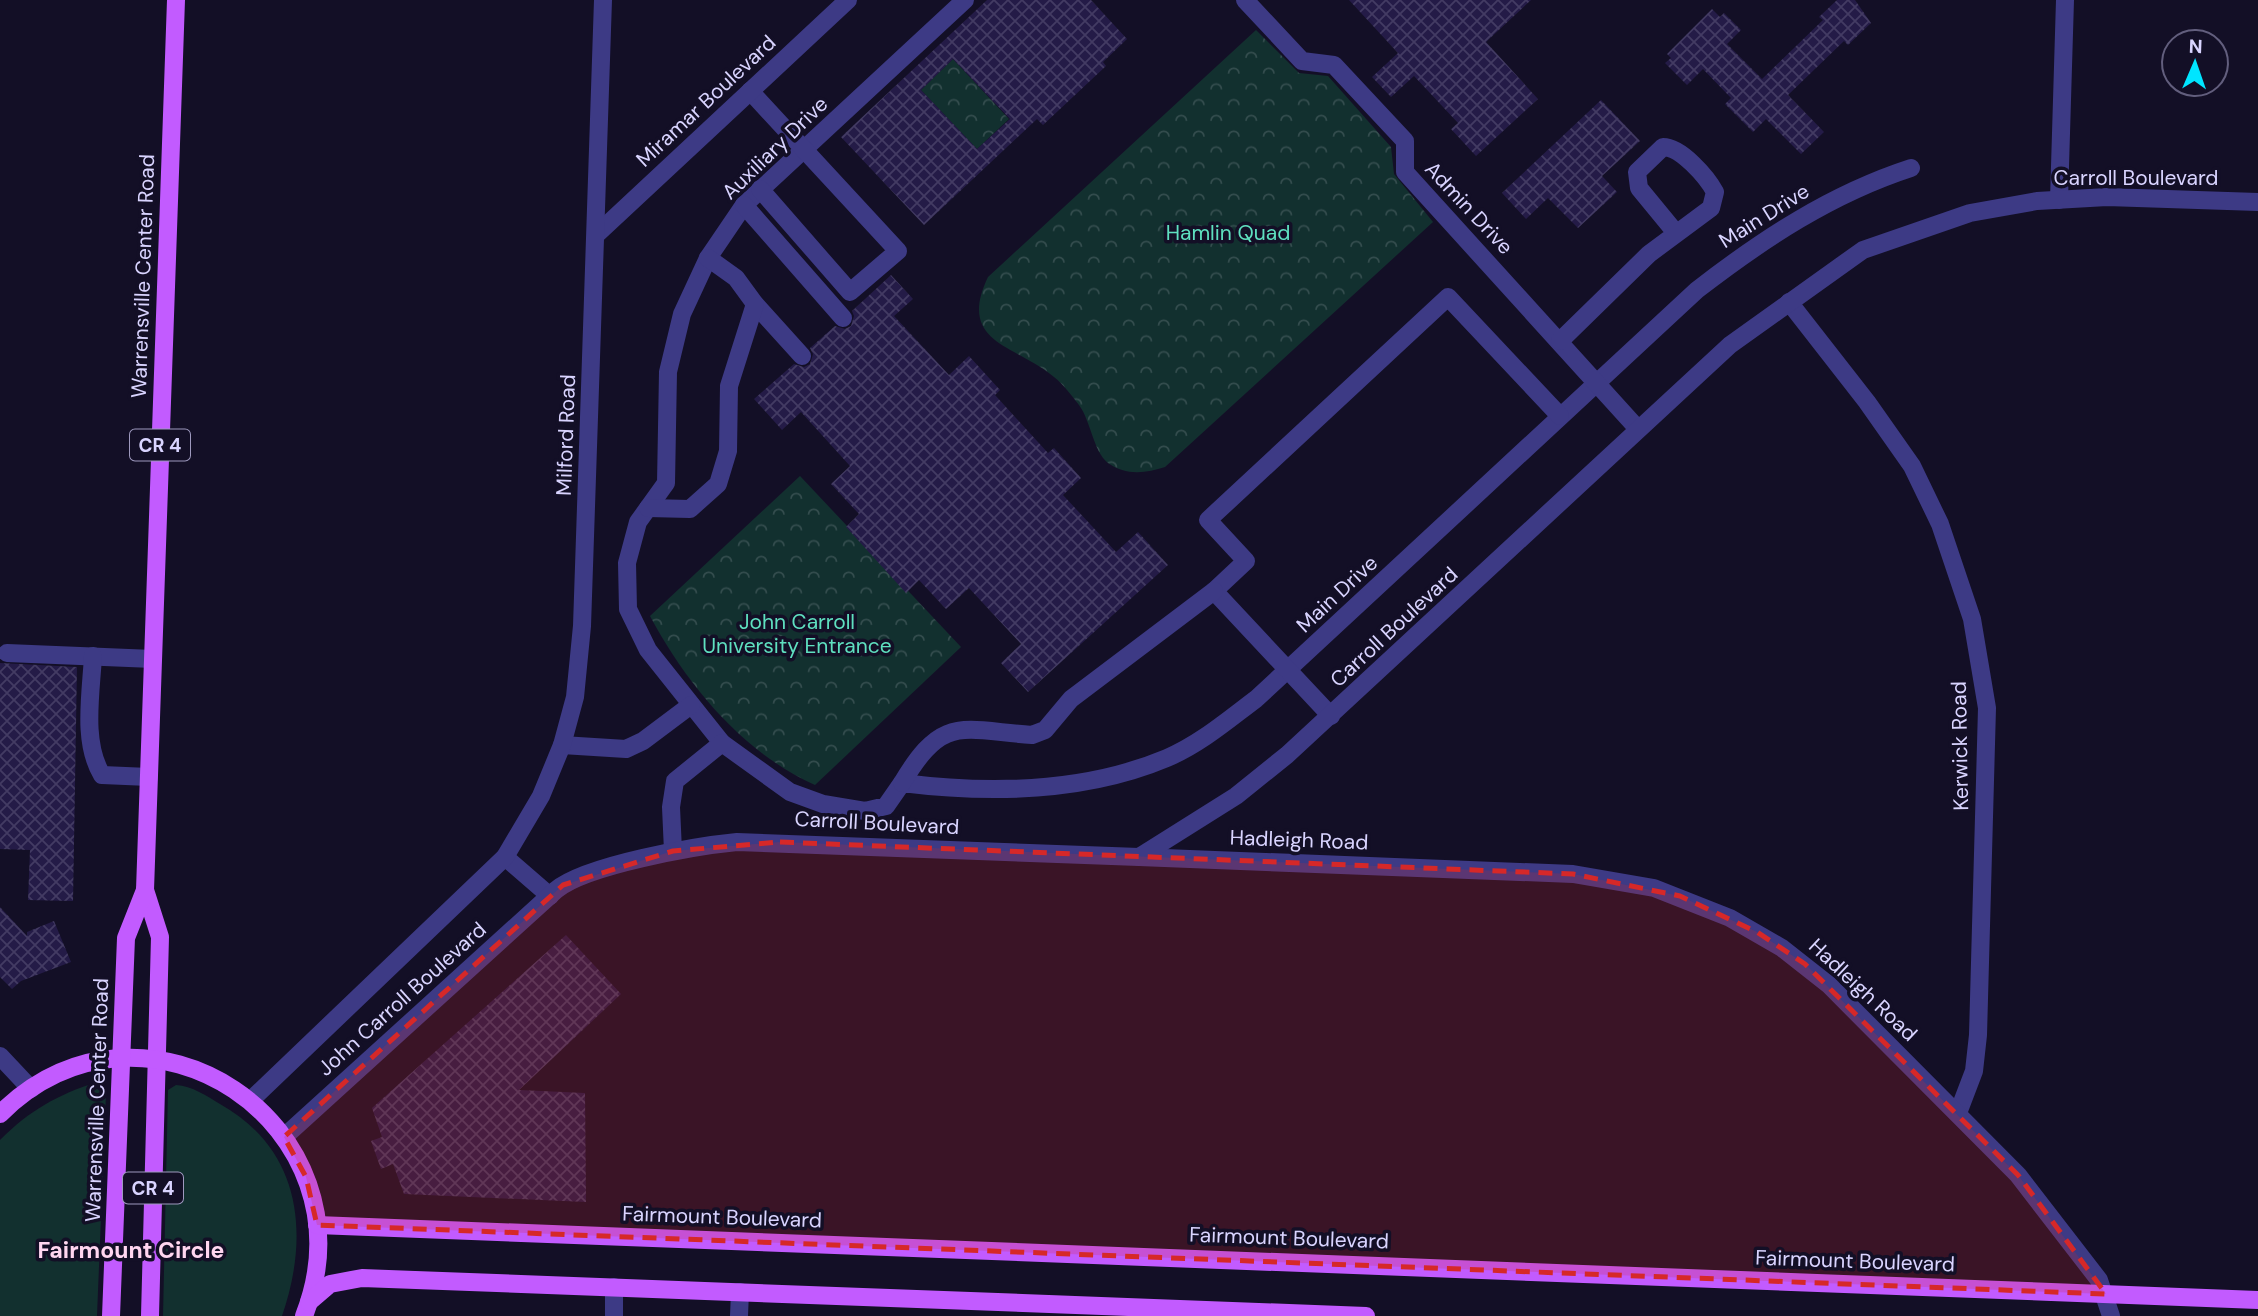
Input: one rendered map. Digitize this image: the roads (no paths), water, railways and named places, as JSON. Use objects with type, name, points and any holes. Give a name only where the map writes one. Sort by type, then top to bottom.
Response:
[{"type":"main road","name":"Warrensville Center Road","points":[[111,1316],[126,938],[145,890],[176,0]]},
{"type":"main road","name":"Warrensville Center Road","points":[[145,890],[160,937],[150,1316]]},
{"type":"main road","points":[[0,1114],[31,1089],[80,1066],[120,1060],[156,1059],[203,1072],[251,1100],[284,1137],[306,1177],[317,1225],[316,1266],[307,1309]]},
{"type":"main road","name":"Fairmount Boulevard","points":[[317,1225],[2258,1300]]},
{"type":"main road","points":[[307,1309],[330,1284],[355,1278],[1366,1316]]},
{"type":"street","name":"Milford Road","points":[[505,857],[541,796],[562,745],[575,697],[582,626],[603,0]]},
{"type":"street","name":"Miramar Boulevard","points":[[596,235],[848,0]]},
{"type":"street","name":"Auxiliary Drive","points":[[722,743],[648,650],[628,609],[627,563],[638,522],[666,483],[668,372],[682,314],[708,258],[744,205],[965,0]]},
{"type":"street","name":"Admin Drive","points":[[1245,0],[1301,61],[1334,65],[1405,141],[1405,172],[1638,429]]},
{"type":"street","points":[[2059,200],[2065,0]]},
{"type":"street","points":[[750,91],[898,251],[850,292],[760,189]]},
{"type":"street","points":[[1560,341],[1676,233],[1693,224],[1711,208],[1715,192],[1677,151],[1663,147],[1637,172],[1637,180],[1639,188],[1676,233]]},
{"type":"street","name":"Main Drive","points":[[902,783],[950,789],[1080,784],[1167,758],[1207,736],[1256,699],[1288,670],[1697,290],[1765,238],[1840,196],[1911,168]]},
{"type":"street","name":"Carroll Boulevard","points":[[550,896],[571,881],[674,851],[757,841],[1139,857],[1243,790],[1331,716],[1730,345],[1863,250],[1970,213],[2059,200],[2107,197],[2258,202]]},
{"type":"street","points":[[744,205],[843,318]]},
{"type":"street","points":[[708,258],[736,278],[755,304],[802,356]]},
{"type":"street","points":[[674,851],[671,807],[675,781],[722,743],[790,792],[823,804],[865,811],[886,807],[918,756],[932,741],[949,731],[1032,735],[1045,730],[1071,699],[1214,591],[1246,561],[1208,520],[1448,297],[1560,415]]},
{"type":"street","name":"Kerwick Road","points":[[1788,302],[1867,402],[1912,466],[1940,524],[1964,589],[1980,652],[1987,721],[1978,1035],[1974,1071],[1958,1113]]},
{"type":"street","points":[[648,508],[690,509],[718,484],[728,451],[729,386],[755,304]]},
{"type":"street","points":[[1214,591],[1331,716]]},
{"type":"street","points":[[7,653],[153,659]]},
{"type":"street","points":[[93,656],[90,712],[92,760],[102,775],[149,777]]},
{"type":"street","points":[[562,745],[626,749],[643,741],[691,705]]},
{"type":"street","points":[[505,857],[550,896]]},
{"type":"street","name":"John Carroll Boulevard","points":[[251,1100],[505,857]]},
{"type":"street","name":"Hadleigh Road","points":[[1139,857],[1540,871],[1600,877],[1680,896],[1758,932],[1805,964],[1851,1005],[2018,1175],[2068,1238],[2106,1294],[2111,1316]]},
{"type":"street","name":"John Carroll Boulevard","points":[[284,1137],[550,896]]},
{"type":"street","points":[[0,1056],[31,1089]]},
{"type":"street","points":[[614,1287],[614,1316]]},
{"type":"street","points":[[739,1316],[740,1292]]},
{"type":"district","name":"Fairmount Circle","points":[[131,1250]]},
{"type":"park label","name":"Hamlin Quad","points":[[1228,233]]},
{"type":"park label","name":"John Carroll University Entrance","points":[[797,634]]}]
